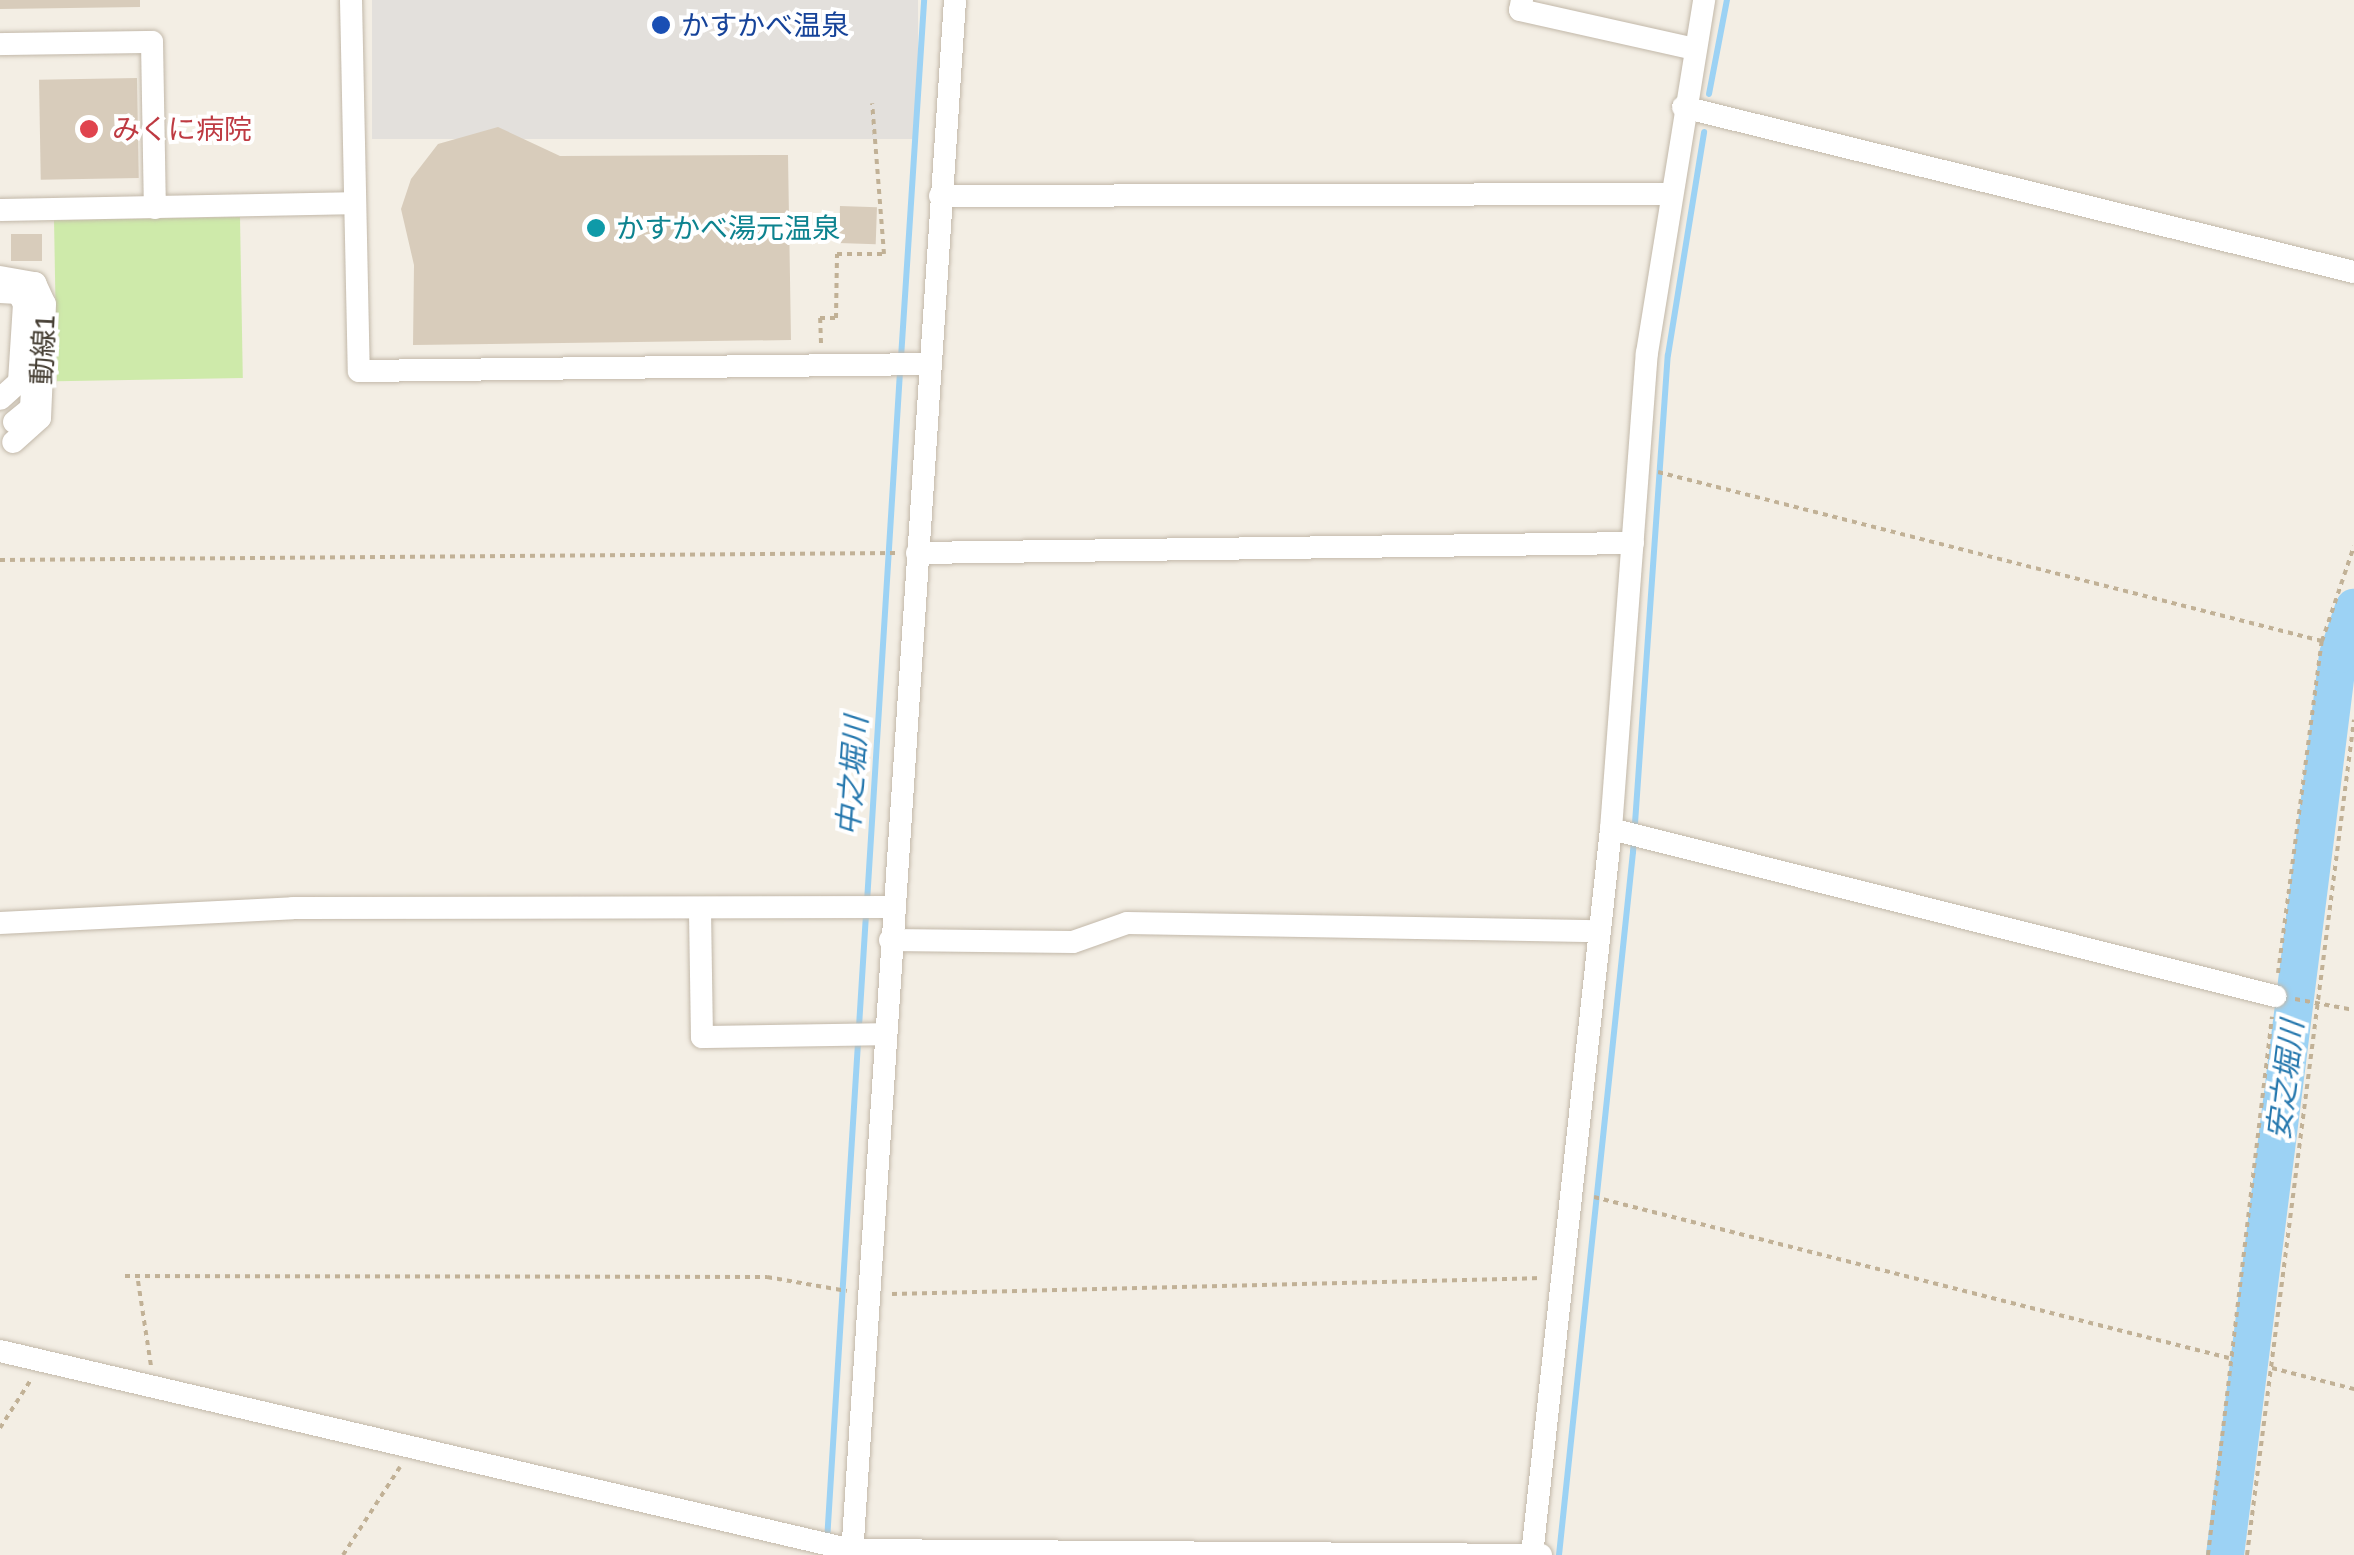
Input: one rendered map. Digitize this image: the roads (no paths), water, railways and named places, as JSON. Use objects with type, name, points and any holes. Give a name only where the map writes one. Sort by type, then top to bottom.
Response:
[{"type":"street","points":[[351,0],[351,202],[359,370],[922,364]]},
{"type":"street","points":[[848,1551],[917,553],[922,364],[955,0]]},
{"type":"street","points":[[1522,0],[1520,10],[1695,49]]},
{"type":"street","points":[[0,1351],[154,1384],[794,1546],[848,1551],[1535,1554],[1599,931],[1616,830],[1633,543],[1667,194],[1704,0]]},
{"type":"street","points":[[0,44],[152,42],[154,208]]},
{"type":"street","points":[[1683,107],[2354,272]]},
{"type":"street","points":[[940,196],[1667,194]]},
{"type":"street","points":[[0,210],[351,202]]},
{"type":"street","name":"動線1","points":[[0,280],[35,282],[46,304],[40,418],[13,432]]},
{"type":"street","points":[[0,292],[23,298],[11,347],[16,390],[0,399]]},
{"type":"street","points":[[917,553],[1633,543]]},
{"type":"street","points":[[1616,830],[2275,996]]},
{"type":"street","points":[[0,923],[293,908],[700,911],[893,907]]},
{"type":"street","points":[[700,911],[702,1037],[884,1034]]},
{"type":"street","points":[[890,940],[1073,942],[1126,923],[1599,931]]},
{"type":"waterway","name":"中之堀川","points":[[901,358],[924,0]]},
{"type":"waterway","points":[[1709,94],[1727,0]]},
{"type":"waterway","points":[[1559,1555],[1633,852],[1668,355],[1704,132]]},
{"type":"waterway","name":"中之堀川","points":[[867,902],[900,371]]},
{"type":"waterway","name":"安之堀川","points":[[2225,1555],[2338,655],[2354,608]]},
{"type":"waterway","name":"中之堀川","points":[[827,1541],[866,914]]},
{"type":"place","name":"かすかべ温泉","points":[[661,25]]},
{"type":"place","name":"みくに病院","points":[[89,129]]},
{"type":"place","name":"かすかべ湯元温泉","points":[[596,228]]}]
